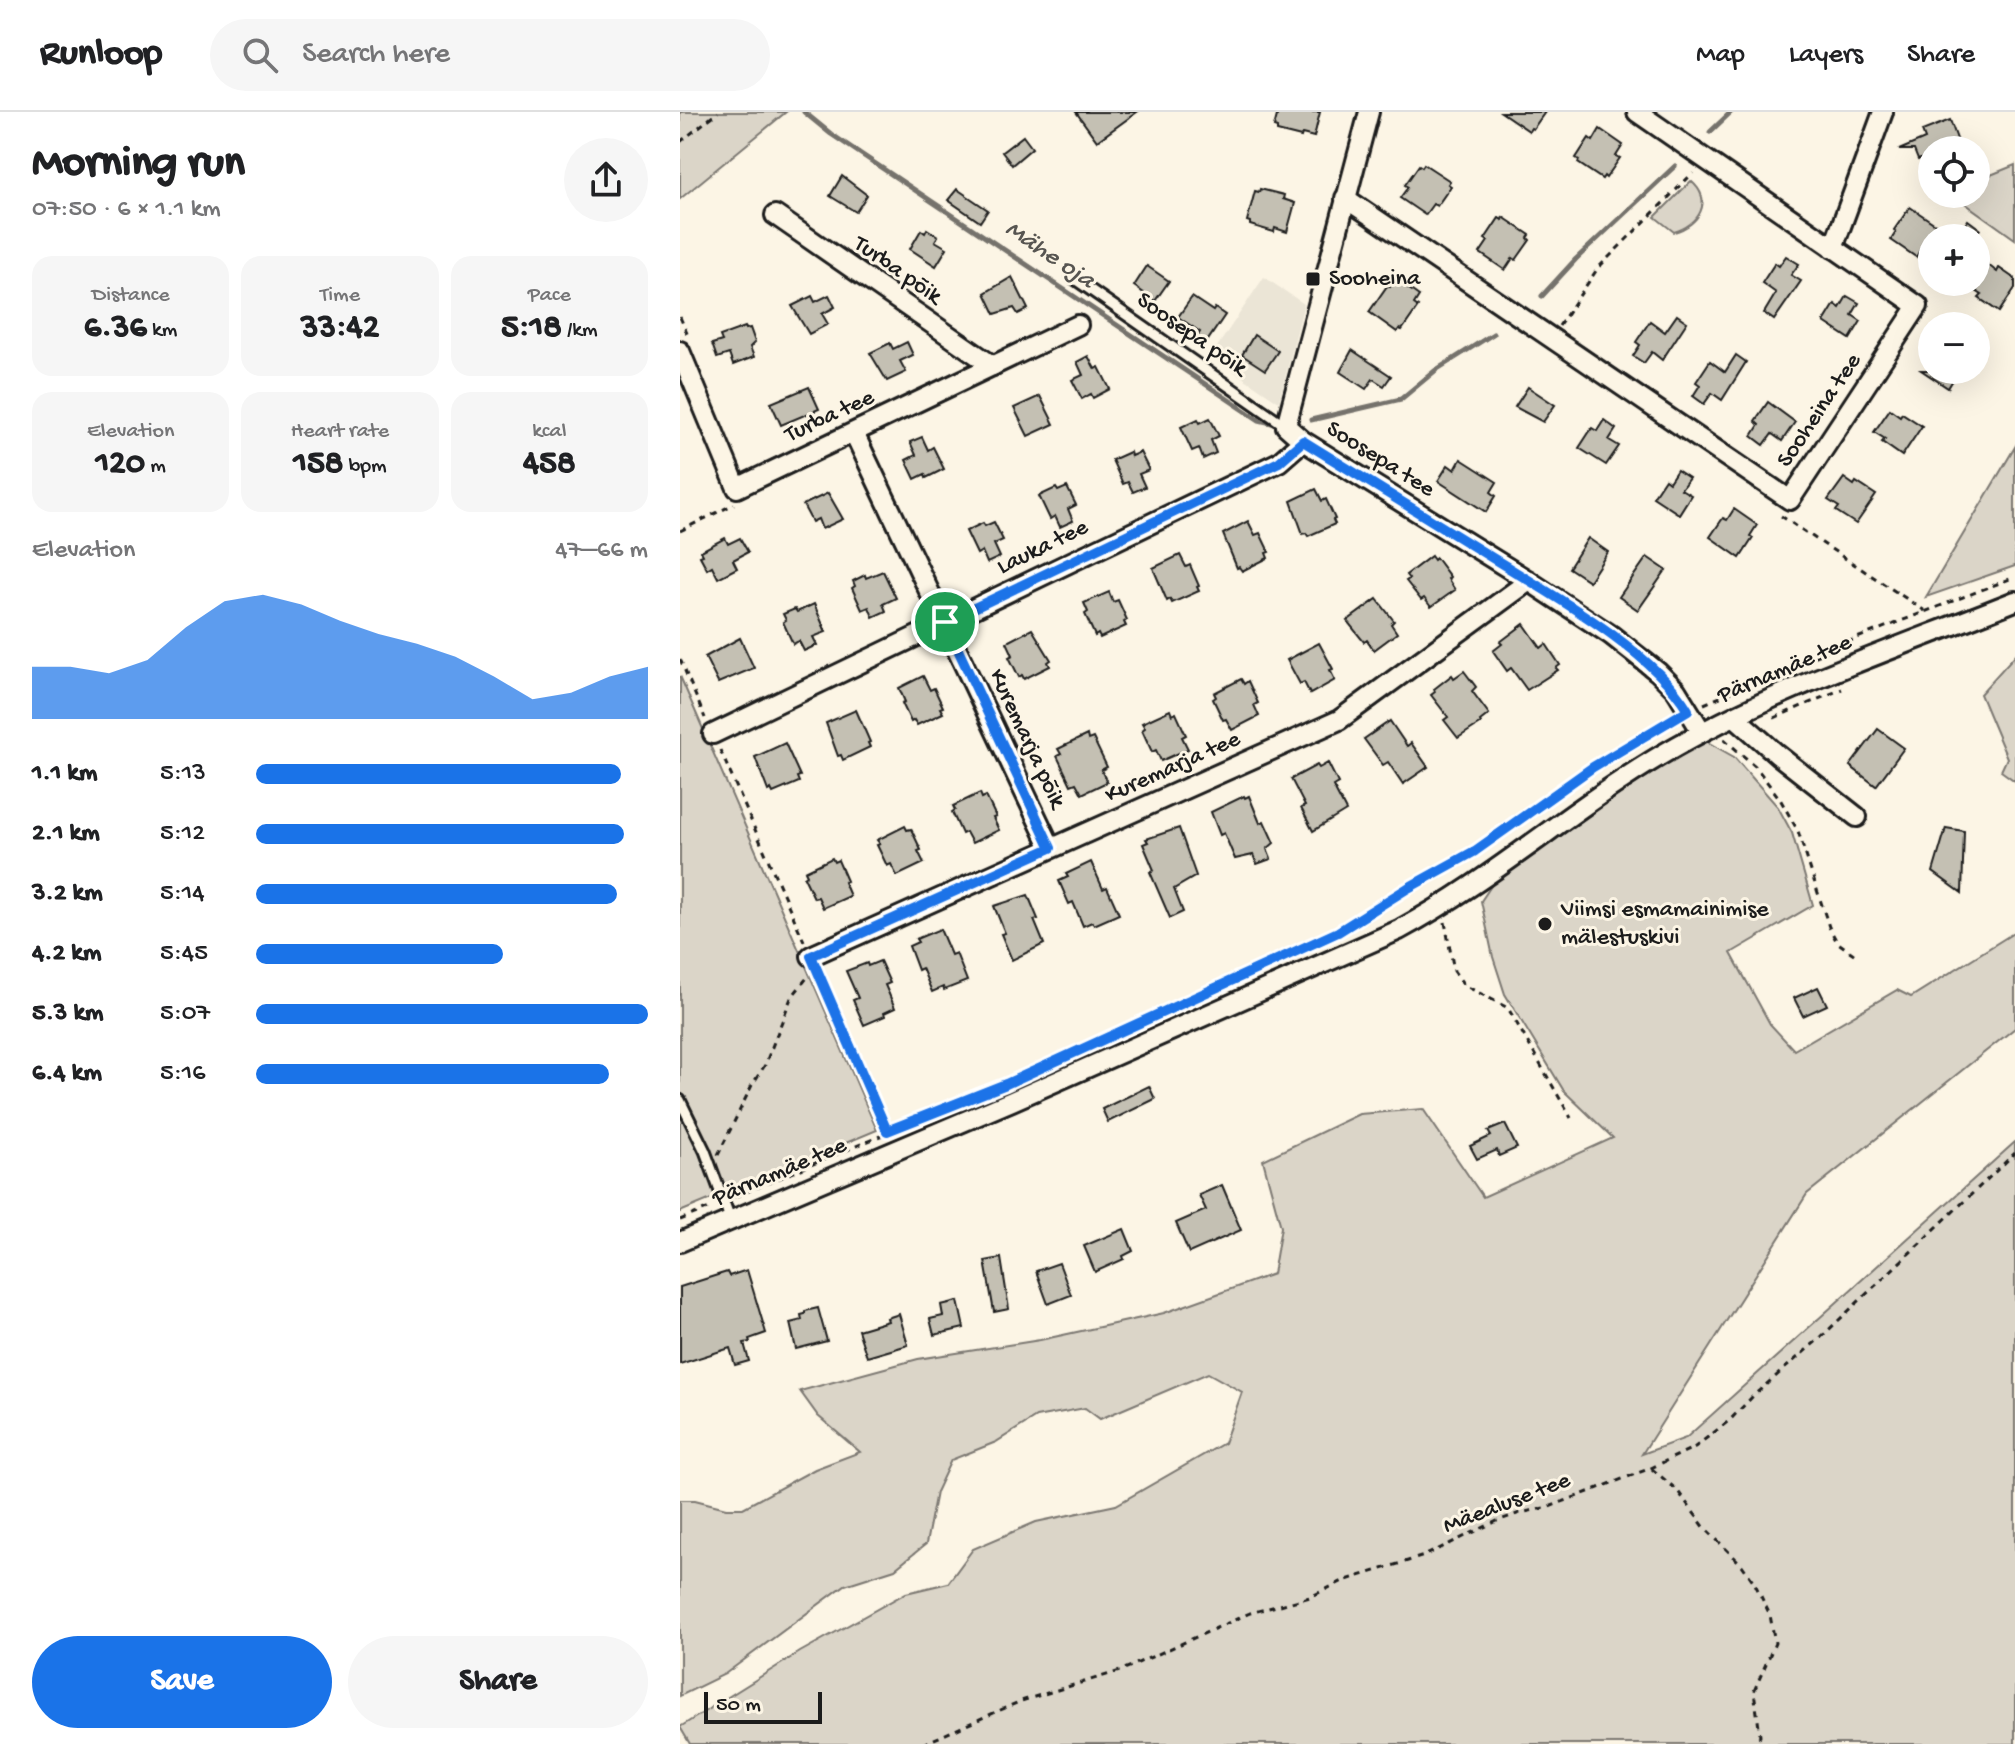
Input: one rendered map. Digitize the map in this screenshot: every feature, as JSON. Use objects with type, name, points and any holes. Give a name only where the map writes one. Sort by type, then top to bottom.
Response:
[{"type":"street","points":[[1286,426],[1369,112]]},
{"type":"street","name":"Sooheina tee","points":[[1345,198],[1790,500],[1918,306],[1637,112]]},
{"type":"street","points":[[1833,248],[1883,112]]},
{"type":"street","name":"Turba põik","points":[[775,215],[993,366]]},
{"type":"street","name":"Turba tee","points":[[680,351],[737,488],[1078,325]]},
{"type":"street","name":"Soosepa tee","points":[[1286,426],[1303,441],[1611,635],[1658,672],[1676,690],[1688,710],[1709,729]]},
{"type":"street","name":"Kuremarja põik","points":[[854,433],[1051,848]]},
{"type":"street","name":"Lauka tee","points":[[713,734],[1279,462],[1303,441]]},
{"type":"street","name":"Kuremarja tee","points":[[813,962],[1051,848],[1339,720],[1529,581]]},
{"type":"street","name":"Pärnamäe tee","points":[[680,1242],[1335,959],[1442,906],[1613,785],[1709,729],[1741,723],[2015,601]]},
{"type":"street","points":[[1741,723],[1857,817]]},
{"type":"lane","name":"Soosepa põik","points":[[1072,277],[1286,426]]},
{"type":"lane","points":[[680,1100],[712,1169],[731,1221]]},
{"type":"path","points":[[680,142],[718,112]]},
{"type":"path","points":[[1551,338],[1598,268],[1707,159]]},
{"type":"path","points":[[680,1220],[887,1131],[1006,1084],[1338,932],[1485,844],[1593,767],[1688,710],[1857,638],[2015,577]]},
{"type":"path","points":[[680,659],[887,1131]]},
{"type":"path","points":[[1741,723],[1842,689]]},
{"type":"path","points":[[1709,729],[1755,766],[1780,799],[1798,831],[1829,927],[1837,942],[1858,957]]},
{"type":"path","points":[[1649,732],[1656,742]]},
{"type":"path","points":[[1442,906],[1454,971],[1464,985],[1508,1008],[1571,1118]]},
{"type":"path","points":[[712,1169],[739,1110],[765,1065],[791,998],[813,962]]},
{"type":"path","name":"Mäealuse tee","points":[[923,1744],[1021,1701],[1120,1671],[1250,1613],[1310,1597],[1343,1581],[1424,1556],[1497,1521],[1549,1507],[1651,1468],[1714,1435],[2015,1153]]},
{"type":"path","points":[[1651,1468],[1677,1490],[1705,1528],[1742,1565],[1770,1615],[1775,1643],[1754,1691],[1760,1735],[1757,1744]]},
{"type":"shaded area","points":[[680,112],[786,112],[680,199]]},
{"type":"shaded area","points":[[2015,165],[2015,239],[1972,208],[1990,208],[1990,175]]},
{"type":"shaded area","points":[[1691,181],[1702,196],[1700,211],[1690,224],[1674,232],[1655,217]]},
{"type":"shaded area","points":[[1264,277],[1304,304],[1279,402],[1211,356]]},
{"type":"shaded area","points":[[2015,447],[2015,566],[1926,597]]},
{"type":"shaded area","points":[[2015,655],[2015,781],[2001,771],[2007,758],[1980,694]]},
{"type":"shaded area","points":[[680,676],[877,1130],[680,1212]]},
{"type":"shaded area","points":[[1704,740],[1734,757],[1778,807],[1792,833],[1813,905],[1731,953],[1770,1024],[1794,1050],[1897,990],[1911,997],[2015,932],[2015,1028],[1807,1194],[1642,1454],[1686,1438],[2015,1142],[2015,1744],[690,1744],[680,1727],[800,1652],[906,1593],[948,1583],[973,1549],[1036,1522],[1116,1505],[1224,1443],[1242,1392],[1208,1373],[1100,1419],[1085,1408],[1036,1417],[996,1442],[951,1460],[936,1492],[926,1544],[895,1569],[845,1585],[725,1674],[680,1696],[680,1500],[743,1508],[815,1469],[860,1452],[818,1416],[800,1391],[918,1359],[1040,1340],[1164,1313],[1273,1274],[1281,1227],[1263,1160],[1359,1114],[1423,1109],[1483,1197],[1613,1138],[1564,1091],[1505,994],[1481,901],[1493,883],[1620,794]]},
{"type":"building","points":[[1076,112],[1137,112],[1097,141]]},
{"type":"building","points":[[1278,112],[1320,112],[1314,137],[1277,131],[1274,127]]},
{"type":"building","points":[[1501,112],[1545,112],[1529,131]]},
{"type":"building","points":[[1950,120],[1956,136],[1924,136],[1922,131]]},
{"type":"building","points":[[1600,129],[1623,145],[1616,156],[1620,158],[1602,179],[1578,163],[1576,158],[1589,138],[1593,141]]},
{"type":"building","points":[[1023,136],[1032,148],[1012,165],[1002,152]]},
{"type":"building","points":[[1918,142],[1918,160],[1914,150],[1899,150]]},
{"type":"building","points":[[1424,164],[1450,181],[1448,184],[1451,186],[1437,206],[1433,204],[1425,215],[1400,198],[1419,165],[1422,167]]},
{"type":"building","points":[[842,176],[867,195],[856,212],[830,196]]},
{"type":"building","points":[[957,189],[988,210],[980,222],[948,200]]},
{"type":"building","points":[[1260,189],[1284,195],[1283,199],[1295,203],[1287,232],[1275,228],[1274,232],[1250,225],[1247,221],[1255,191],[1259,192]]},
{"type":"building","points":[[1910,207],[1935,224],[1918,224],[1916,257],[1891,240],[1896,232],[1894,230]]},
{"type":"building","points":[[1503,217],[1530,235],[1530,240],[1516,260],[1513,258],[1505,270],[1480,253],[1488,241],[1485,239],[1499,218],[1502,220]]},
{"type":"building","points":[[927,229],[938,236],[935,241],[947,248],[936,266],[910,249],[921,230],[925,233]]},
{"type":"building","points":[[1786,256],[1799,264],[1791,275],[1801,281],[1774,320],[1764,313],[1776,293],[1762,283],[1775,263],[1779,266]]},
{"type":"building","points":[[1147,266],[1169,281],[1155,301],[1134,286]]},
{"type":"building","points":[[1990,266],[1997,272],[1999,268],[2015,279],[2015,288],[1999,312],[1979,298],[1990,296]]},
{"type":"building","points":[[1012,277],[1028,309],[1018,314],[1014,308],[995,314],[985,293]]},
{"type":"building","points":[[1395,279],[1419,296],[1414,304],[1418,307],[1402,330],[1397,332],[1369,312]]},
{"type":"building","points":[[829,295],[835,307],[822,314],[828,324],[809,334],[792,306],[812,296],[815,302]]},
{"type":"building","points":[[1847,296],[1859,303],[1852,315],[1861,321],[1850,339],[1824,322],[1835,304],[1840,308]]},
{"type":"building","points":[[1192,297],[1225,315],[1204,346],[1195,340],[1200,332],[1178,317]]},
{"type":"building","points":[[1677,315],[1687,322],[1662,360],[1652,352],[1644,363],[1633,356],[1640,345],[1636,342],[1650,321],[1665,332]]},
{"type":"building","points":[[750,328],[755,342],[750,347],[754,357],[733,365],[729,354],[717,358],[712,344],[722,341],[720,336]]},
{"type":"building","points":[[1254,335],[1278,351],[1265,370],[1242,355]]},
{"type":"building","points":[[907,342],[913,355],[900,361],[906,372],[887,381],[870,353],[890,343],[893,349]]},
{"type":"building","points":[[1352,350],[1391,376],[1384,386],[1373,379],[1366,389],[1340,372]]},
{"type":"building","points":[[1736,355],[1746,362],[1722,400],[1712,393],[1704,404],[1693,396],[1700,385],[1696,382],[1710,361],[1725,372]]},
{"type":"building","points":[[1088,356],[1095,369],[1099,367],[1110,389],[1093,398],[1091,394],[1082,399],[1072,380],[1083,375],[1077,362]]},
{"type":"building","points":[[809,387],[819,409],[781,425],[771,403]]},
{"type":"building","points":[[1528,387],[1555,405],[1543,422],[1515,407]]},
{"type":"building","points":[[1040,396],[1054,424],[1028,436],[1014,408]]},
{"type":"building","points":[[1768,402],[1795,422],[1782,441],[1772,434],[1764,445],[1752,436],[1759,425],[1755,421]]},
{"type":"building","points":[[1890,409],[1922,426],[1902,456],[1874,432]]},
{"type":"building","points":[[1210,418],[1219,436],[1211,440],[1216,453],[1203,459],[1199,448],[1192,451],[1181,427],[1198,419],[1200,423]]},
{"type":"building","points":[[1604,420],[1616,429],[1609,440],[1619,446],[1606,465],[1579,448],[1592,428],[1597,431]]},
{"type":"building","points":[[922,437],[928,450],[933,447],[944,469],[926,478],[925,474],[915,479],[906,460],[916,455],[910,442]]},
{"type":"building","points":[[1130,452],[1131,456],[1140,452],[1149,470],[1139,474],[1145,487],[1133,492],[1128,482],[1123,484],[1112,460]]},
{"type":"building","points":[[1461,459],[1497,482],[1491,492],[1496,496],[1486,512],[1438,481],[1448,465],[1455,470]]},
{"type":"building","points":[[1677,470],[1689,478],[1681,489],[1691,495],[1679,514],[1653,497],[1665,479],[1669,482]]},
{"type":"building","points":[[1844,478],[1876,495],[1856,524],[1836,511],[1839,507],[1828,500]]},
{"type":"building","points":[[1067,487],[1076,505],[1068,509],[1073,521],[1060,527],[1055,516],[1050,519],[1039,496],[1056,488],[1058,491]]},
{"type":"building","points":[[1316,489],[1322,501],[1326,499],[1335,524],[1308,536],[1303,534],[1291,501]]},
{"type":"building","points":[[828,493],[843,519],[822,529],[818,519],[812,522],[803,505]]},
{"type":"building","points":[[1734,509],[1757,525],[1740,558],[1710,537],[1723,518],[1727,520]]},
{"type":"building","points":[[1248,521],[1255,535],[1260,533],[1269,552],[1266,553],[1268,558],[1242,571],[1237,568],[1223,534]]},
{"type":"building","points":[[994,522],[1003,540],[994,544],[1000,557],[987,563],[982,551],[977,554],[966,531],[983,523],[985,526]]},
{"type":"building","points":[[725,538],[728,544],[740,538],[748,552],[733,560],[737,568],[718,578],[712,566],[707,569],[700,556],[703,555],[701,551]]},
{"type":"building","points":[[1588,538],[1608,552],[1589,581],[1569,568]]},
{"type":"building","points":[[1180,555],[1186,567],[1190,565],[1199,591],[1172,603],[1170,599],[1167,601],[1153,568]]},
{"type":"building","points":[[1431,556],[1450,577],[1448,579],[1455,590],[1431,607],[1406,581],[1409,579],[1406,575]]},
{"type":"building","points":[[1647,557],[1666,570],[1638,610],[1619,597]]},
{"type":"building","points":[[883,571],[896,598],[883,604],[886,611],[873,617],[869,607],[862,610],[852,588],[855,586],[853,581]]},
{"type":"building","points":[[1109,592],[1113,602],[1118,600],[1127,620],[1124,622],[1126,626],[1100,638],[1098,634],[1095,636],[1085,614],[1088,612],[1084,603]]},
{"type":"building","points":[[1377,599],[1394,621],[1391,624],[1397,633],[1374,650],[1347,621]]},
{"type":"building","points":[[814,604],[826,632],[813,637],[817,645],[804,651],[799,641],[793,644],[783,622],[786,620],[783,614]]},
{"type":"building","points":[[1524,624],[1541,648],[1546,644],[1560,665],[1556,668],[1558,670],[1527,690],[1511,668],[1507,671],[1493,651]]},
{"type":"building","points":[[1032,629],[1051,660],[1048,662],[1050,666],[1024,679],[1022,675],[1019,677],[1009,657],[1013,655],[1007,642]]},
{"type":"building","points":[[740,638],[754,668],[718,683],[705,657]]},
{"type":"building","points":[[1319,643],[1333,669],[1330,670],[1335,680],[1310,694],[1304,682],[1300,684],[1287,660]]},
{"type":"building","points":[[1464,671],[1476,687],[1472,691],[1489,714],[1458,738],[1444,720],[1448,717],[1431,695],[1452,675],[1454,678]]},
{"type":"building","points":[[923,676],[930,690],[934,688],[943,713],[917,725],[914,720],[911,722],[899,688]]},
{"type":"building","points":[[1241,679],[1244,684],[1248,681],[1258,703],[1254,705],[1259,716],[1232,730],[1226,719],[1223,720],[1213,699],[1216,697],[1214,693]]},
{"type":"building","points":[[856,710],[870,747],[843,760],[841,755],[838,756],[826,723]]},
{"type":"building","points":[[1170,710],[1172,715],[1176,713],[1186,735],[1182,737],[1188,749],[1161,761],[1156,750],[1152,752],[1142,723]]},
{"type":"building","points":[[1390,721],[1407,746],[1411,743],[1428,767],[1403,784],[1388,762],[1383,765],[1364,739]]},
{"type":"building","points":[[1878,729],[1904,748],[1876,786],[1850,766]]},
{"type":"building","points":[[1087,735],[1088,740],[1093,738],[1107,767],[1101,770],[1107,782],[1082,794],[1076,783],[1071,785],[1057,756],[1061,754],[1058,749]]},
{"type":"building","points":[[785,743],[800,776],[797,777],[799,782],[773,793],[771,789],[768,791],[755,757]]},
{"type":"building","points":[[1328,763],[1338,783],[1333,786],[1346,811],[1313,831],[1291,779],[1317,765],[1319,768]]},
{"type":"building","points":[[980,793],[982,798],[986,796],[999,830],[972,843],[966,832],[962,834],[952,812],[955,810],[953,806]]},
{"type":"building","points":[[1249,796],[1260,823],[1264,821],[1274,843],[1267,849],[1271,859],[1257,864],[1253,855],[1235,859],[1224,833],[1220,835],[1211,812]]},
{"type":"building","points":[[905,826],[907,830],[911,829],[924,863],[897,876],[891,864],[887,866],[877,840]]},
{"type":"building","points":[[1179,828],[1196,876],[1174,889],[1183,912],[1170,918],[1150,872],[1154,870],[1143,844],[1148,842],[1146,839]]},
{"type":"building","points":[[1946,828],[1964,831],[1962,893],[1933,872]]},
{"type":"building","points":[[832,858],[834,862],[838,860],[850,896],[823,908],[818,897],[814,898],[804,877],[807,875],[805,871]]},
{"type":"building","points":[[1091,862],[1119,914],[1094,925],[1092,922],[1083,926],[1073,902],[1069,904],[1059,881],[1068,877],[1066,874]]},
{"type":"building","points":[[1028,895],[1044,944],[1012,960],[994,906]]},
{"type":"building","points":[[940,929],[951,955],[956,953],[967,981],[932,992],[922,968],[918,970],[909,946],[918,942],[916,939]]},
{"type":"building","points":[[880,961],[890,983],[885,985],[895,1008],[864,1025],[853,1000],[858,998],[846,971]]},
{"type":"building","points":[[1818,987],[1827,1005],[1803,1016],[1794,998]]},
{"type":"building","points":[[1149,1086],[1155,1099],[1108,1122],[1102,1109]]},
{"type":"building","points":[[1505,1124],[1517,1148],[1499,1156],[1497,1150],[1477,1159],[1470,1146],[1491,1136],[1488,1131]]},
{"type":"building","points":[[1222,1185],[1241,1230],[1189,1253],[1176,1223],[1206,1210],[1199,1195]]},
{"type":"building","points":[[1124,1229],[1133,1251],[1123,1256],[1124,1259],[1095,1272],[1084,1246]]},
{"type":"building","points":[[1001,1258],[1009,1309],[994,1312],[985,1261]]},
{"type":"building","points":[[1059,1263],[1071,1295],[1048,1304],[1036,1271]]},
{"type":"building","points":[[747,1270],[766,1333],[744,1343],[749,1361],[735,1365],[730,1348],[680,1364],[680,1287],[727,1272],[729,1276]]},
{"type":"building","points":[[958,1301],[964,1328],[934,1335],[930,1319],[943,1316],[941,1305]]},
{"type":"building","points":[[818,1308],[827,1341],[796,1349],[790,1323],[802,1320],[801,1315],[805,1311]]},
{"type":"building","points":[[899,1314],[908,1345],[867,1357],[858,1330],[888,1321],[887,1318]]},
{"type":"waterway","name":"Mähe oja","points":[[804,112],[831,134],[1259,420],[1276,424]]},
{"type":"waterway","name":"Mähe oja","points":[[1710,132],[1731,112]]},
{"type":"waterway","name":"Mähe oja","points":[[1542,296],[1576,259],[1675,166]]},
{"type":"waterway","name":"Mähe oja","points":[[1311,420],[1401,399],[1436,370],[1493,334]]},
{"type":"place","name":"Sooheina","points":[[1313,279]]},
{"type":"place","name":"Viimsi esmamainimise mälestuskivi","points":[[1545,924]]},
{"type":"route","points":[[1303,441],[1611,635],[1658,672],[1676,690],[1688,710],[1593,767],[1475,851],[1338,932],[1006,1084],[887,1131],[811,956],[1051,848],[945,622],[1279,462],[1303,441]]}]
